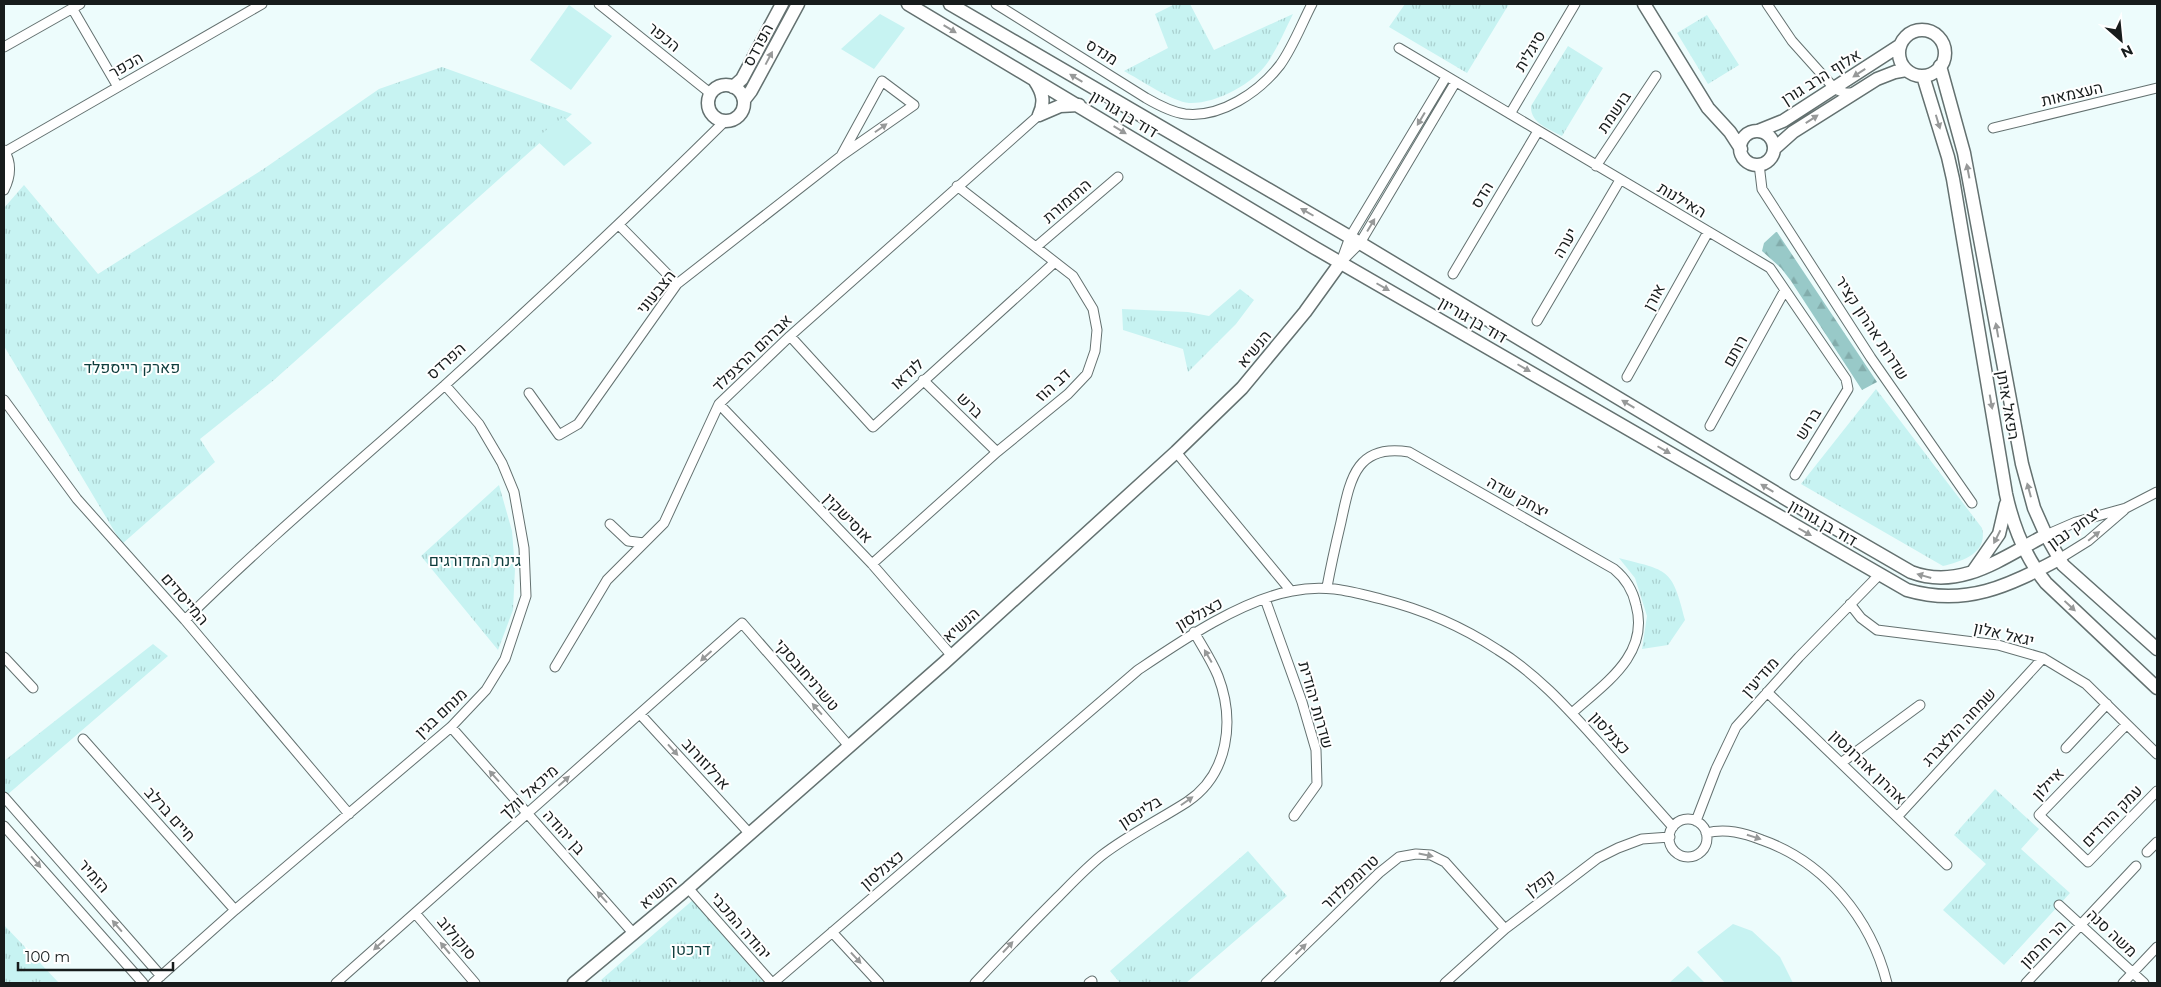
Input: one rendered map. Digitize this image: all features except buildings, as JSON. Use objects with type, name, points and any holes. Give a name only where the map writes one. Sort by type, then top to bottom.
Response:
[{"type":"main road","name":"הפרדס","points":[[734,87],[742,78],[782,4]]},
{"type":"main road","name":"הפרדס","points":[[744,100],[751,91],[798,4]]},
{"type":"main road","name":"דוד בן גוריון","points":[[908,4],[1341,262],[1907,590],[1923,595],[1945,597],[1988,592],[2037,571]]},
{"type":"main road","name":"דוד בן גוריון","points":[[950,4],[1355,240],[1911,572],[1938,579],[1955,578],[1971,573],[2046,535]]},
{"type":"main road","points":[[1644,4],[1708,108],[1720,122],[1730,132],[1745,159],[1754,164],[1770,160],[1774,149],[1772,139],[1768,135],[1756,131],[1736,130],[1720,122]]},
{"type":"main road","points":[[1916,30],[1930,31],[1942,40],[1944,47],[1945,54],[1940,66],[1936,71],[1923,76],[1906,70],[1898,56],[1899,46],[1910,33],[1916,30]]},
{"type":"main road","name":"אלוף הרב גורן","points":[[1756,131],[1773,127],[1899,46]]},
{"type":"main road","name":"רפאל איתן","points":[[1940,66],[1964,153],[2024,472],[2034,508],[2059,559],[2071,573],[2157,649]]},
{"type":"main road","name":"אלוף הרב גורן","points":[[1774,149],[1793,132],[1876,79],[1894,72],[1906,70]]},
{"type":"main road","name":"רפאל איתן","points":[[1923,76],[1950,164],[2006,494],[2013,520],[2024,547],[2037,571],[2054,590],[2157,688]]},
{"type":"main road","points":[[1033,78],[1041,90],[1043,98],[1043,107],[1039,115]]},
{"type":"main road","points":[[720,86],[734,87],[742,94],[744,100],[744,106],[739,116],[734,120],[724,121],[717,119],[707,106],[710,94],[720,86]]},
{"type":"main road","points":[[1039,115],[1060,106],[1078,106]]},
{"type":"main road","points":[[1740,149],[1744,138],[1756,131]]},
{"type":"main road","name":"הנשיא","points":[[574,983],[688,888],[850,746],[1176,452],[1242,388],[1305,312],[1341,262]]},
{"type":"main road","points":[[1971,573],[1999,534],[2004,518],[2006,494]]},
{"type":"main road","name":"יצחק נבון","points":[[2037,571],[2059,559]]},
{"type":"street","name":"הכפר","points":[[5,151],[262,4]]},
{"type":"street","name":"הכפר","points":[[600,4],[710,94]]},
{"type":"street","name":"מנדס","points":[[996,4],[1146,98],[1166,109],[1183,114],[1196,114],[1230,105],[1263,84],[1281,63],[1312,4]]},
{"type":"street","name":"סיגלית","points":[[1510,114],[1575,4]]},
{"type":"street","points":[[1767,4],[1792,41],[1835,88],[1845,93],[1853,93]]},
{"type":"street","points":[[4,47],[76,6],[118,87]]},
{"type":"street","name":"האילנות","points":[[1399,48],[1770,268],[1846,379],[1848,389]]},
{"type":"street","name":"בושמת","points":[[1596,166],[1656,76]]},
{"type":"street","points":[[1355,240],[1446,77]]},
{"type":"street","name":"הצבעוני","points":[[529,393],[559,435],[578,424],[677,284],[841,156],[914,105],[882,81],[841,156]]},
{"type":"street","points":[[1341,262],[1456,83]]},
{"type":"street","name":"העצמאות","points":[[1993,128],[2157,88]]},
{"type":"street","name":"אברהם הרצפלד","points":[[554,667],[607,580],[664,523],[719,404],[790,336],[1039,115]]},
{"type":"street","name":"הפרדס","points":[[185,620],[223,582],[445,385],[620,225],[724,121]]},
{"type":"street","name":"הדס","points":[[1453,274],[1538,131]]},
{"type":"street","points":[[4,190],[8,183],[10,167],[5,151]]},
{"type":"street","name":"שדרות אהרון קציר","points":[[1759,164],[1762,189],[1871,358],[1972,503]]},
{"type":"street","name":"התזמורת","points":[[1036,247],[1118,177]]},
{"type":"street","name":"יערה","points":[[1537,321],[1620,180]]},
{"type":"street","name":"דב הוז","points":[[872,564],[997,452],[1068,394],[1087,374],[1095,352],[1096,330],[1093,309],[1073,276],[957,186]]},
{"type":"street","points":[[620,225],[677,284]]},
{"type":"street","name":"אורן","points":[[1627,377],[1708,232]]},
{"type":"street","name":"לנדאו","points":[[790,336],[873,427],[1055,262]]},
{"type":"street","name":"רותם","points":[[1710,426],[1785,290]]},
{"type":"street","name":"ברש","points":[[923,380],[997,452]]},
{"type":"street","name":"מנחם בגין","points":[[153,983],[235,910],[450,727],[486,690],[505,659],[526,596],[524,548],[514,492],[502,463],[479,424],[445,385]]},
{"type":"street","name":"ברוש","points":[[1795,475],[1848,389]]},
{"type":"street","name":"המייסדים","points":[[4,400],[77,499],[185,620],[349,814]]},
{"type":"street","name":"אוסישקין","points":[[719,404],[872,564],[952,656]]},
{"type":"street","name":"יצחק שדה","points":[[1327,587],[1350,480],[1364,461],[1376,454],[1388,451],[1408,452],[1614,569],[1620,574],[1631,590],[1637,606],[1639,624],[1631,655],[1617,672],[1572,713]]},
{"type":"street","points":[[1176,452],[1291,591]]},
{"type":"street","name":"יצחק נבון","points":[[2046,535],[2076,522],[2126,508],[2157,492]]},
{"type":"street","name":"יצחק נבון","points":[[2059,559],[2088,541],[2126,508]]},
{"type":"street","points":[[610,524],[628,541],[644,543]]},
{"type":"street","name":"מודיעין","points":[[1696,821],[1736,727],[1879,575]]},
{"type":"street","name":"כצנלסון","points":[[772,983],[1138,670],[1194,632],[1265,599],[1291,591],[1327,587],[1399,604],[1450,624],[1498,650],[1539,682],[1572,713],[1673,827]]},
{"type":"street","name":"שדרות יהודית","points":[[1265,599],[1302,702],[1316,750],[1317,784],[1294,816]]},
{"type":"street","name":"יגאל אלון","points":[[1850,604],[1861,618],[1877,630],[1998,645],[2043,658],[2086,684],[2157,754]]},
{"type":"street","name":"מיכאל וולך","points":[[336,983],[742,623]]},
{"type":"street","name":"טשרניחובסקי","points":[[742,623],[850,746]]},
{"type":"street","name":"בלינסון","points":[[975,983],[1018,937],[1100,857],[1135,833],[1189,801],[1214,776],[1222,757],[1227,733],[1225,708],[1218,674],[1194,632]]},
{"type":"street","points":[[4,657],[33,688]]},
{"type":"street","name":"שמחה הולצברג","points":[[1897,817],[2043,658]]},
{"type":"street","name":"אהרון אהרונסון","points":[[1767,692],[1947,865]]},
{"type":"street","points":[[2066,748],[2107,704]]},
{"type":"street","points":[[1841,762],[1920,705]]},
{"type":"street","name":"ארלוזורוב","points":[[640,714],[750,834]]},
{"type":"street","name":"איילון","points":[[2088,862],[2039,815],[2126,725]]},
{"type":"street","name":"בן יהודה","points":[[450,727],[634,934]]},
{"type":"street","name":"חיים ברלב","points":[[82,739],[235,910]]},
{"type":"street","name":"עמק הורדים","points":[[2088,862],[2157,790]]},
{"type":"street","name":"הזמיר","points":[[4,797],[161,976]]},
{"type":"street","points":[[1681,821],[1696,821],[1703,826],[1706,833],[1707,839],[1703,850],[1687,857],[1678,854],[1672,846],[1670,837],[1673,827],[1681,821]]},
{"type":"street","points":[[4,826],[143,983]]},
{"type":"street","points":[[1706,833],[1718,830],[1741,833],[1772,843],[1794,854],[1816,870],[1840,893],[1861,921],[1880,960],[1887,983]]},
{"type":"street","name":"קפלן","points":[[1446,983],[1505,929],[1605,854],[1642,839],[1670,837]]},
{"type":"street","points":[[2147,852],[2157,842]]},
{"type":"street","name":"טרומפלדור","points":[[1266,983],[1379,873],[1399,857],[1416,854],[1431,855],[1445,862],[1505,929]]},
{"type":"street","name":"הר חרמון","points":[[2026,983],[2136,866]]},
{"type":"street","name":"יהודה המכבי","points":[[688,888],[772,983]]},
{"type":"street","name":"משה סנה","points":[[2059,904],[2144,983]]},
{"type":"street","name":"סוקולוב","points":[[415,913],[475,983]]},
{"type":"street","points":[[832,932],[879,983]]},
{"type":"street","points":[[2123,983],[2157,947]]},
{"type":"green space","points":[[1175,4],[1190,4],[1214,50],[1293,14],[1272,56],[1253,78],[1244,85],[1222,96],[1211,100],[1189,103],[1165,95],[1124,71],[1168,48],[1155,14]]},
{"type":"green space","points":[[1405,4],[1509,4],[1467,73],[1389,27]]},
{"type":"green space","points":[[569,5],[612,36],[571,90],[530,60]]},
{"type":"green space","points":[[880,14],[905,28],[874,69],[841,49]]},
{"type":"green space","points":[[1707,15],[1739,65],[1708,84],[1677,33]]},
{"type":"green space","points":[[1568,46],[1603,68],[1562,136],[1541,125],[1534,117],[1531,106]]},
{"type":"green space","name":"פארק רייספלד","points":[[442,67],[572,114],[274,380],[200,439],[215,462],[122,544],[4,346],[4,208],[24,185],[98,274],[262,170],[379,89]]},
{"type":"green space","points":[[563,117],[592,143],[564,166],[535,139]]},
{"type":"green space","points":[[1776,232],[1877,382],[1862,390],[1791,281],[1781,268],[1762,251],[1764,243]]},
{"type":"green space","points":[[1240,289],[1254,300],[1236,324],[1188,372],[1183,349],[1123,330],[1122,309],[1188,312],[1209,316]]},
{"type":"green space","points":[[1876,389],[1982,528],[1983,537],[1978,550],[1966,558],[1943,566],[1801,484]]},
{"type":"green space","name":"גינת המדורגים","points":[[499,485],[512,531],[515,569],[513,610],[498,650],[421,556]]},
{"type":"green space","points":[[1619,558],[1658,569],[1666,574],[1671,581],[1676,590],[1685,620],[1668,645],[1642,649],[1647,616],[1635,578]]},
{"type":"green space","points":[[153,644],[168,656],[7,795],[4,791],[4,761]]},
{"type":"green space","points":[[1995,789],[2039,829],[2021,849],[2070,893],[2004,965],[1943,910],[1986,864],[1954,835]]},
{"type":"green space","points":[[1248,851],[1287,896],[1186,983],[1120,983],[1110,971]]},
{"type":"green space","name":"דרכטן","points":[[694,899],[765,983],[603,983],[601,980]]},
{"type":"green space","points":[[1733,924],[1752,931],[1780,957],[1793,983],[1725,983],[1697,952]]},
{"type":"green space","points":[[4,925],[59,983],[4,983]]},
{"type":"green space","points":[[1688,966],[1705,983],[1669,983]]}]
